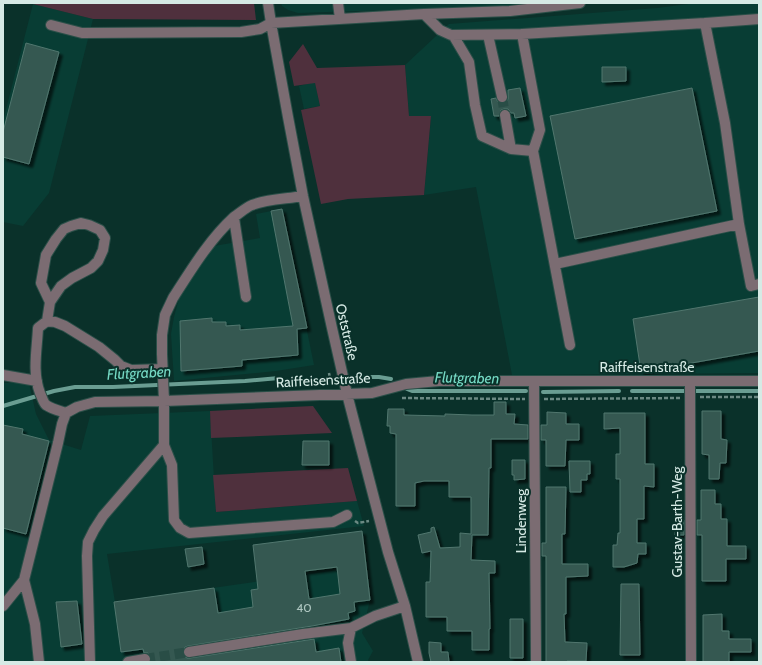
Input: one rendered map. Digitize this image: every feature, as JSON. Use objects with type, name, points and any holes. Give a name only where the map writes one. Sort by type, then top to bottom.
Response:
[{"type":"street","name":"Oststraße","points":[[268,3],[303,196],[347,394],[388,552],[405,606],[418,662]]},
{"type":"street","points":[[338,3],[340,19]]},
{"type":"street","points":[[51,25],[82,33],[241,32],[260,29],[271,23],[424,14],[449,8],[510,11],[580,3]]},
{"type":"street","points":[[424,14],[440,30],[453,35],[522,34],[759,19]]},
{"type":"street","points":[[705,23],[724,123],[739,224],[751,286],[759,284]]},
{"type":"street","points":[[522,34],[540,130],[533,150],[570,345]]},
{"type":"street","points":[[453,35],[469,62],[475,106],[482,136],[511,149],[533,150]]},
{"type":"street","points":[[488,35],[502,97]]},
{"type":"street","points":[[505,114],[511,149]]},
{"type":"street","points":[[303,196],[272,200],[252,205],[244,209],[227,224],[209,245],[168,306],[162,335],[164,445],[172,466],[174,520],[180,528],[189,533],[333,522],[347,515]]},
{"type":"street","points":[[234,218],[246,297]]},
{"type":"street","points":[[3,606],[24,580],[66,413],[46,404],[40,391],[35,369],[38,328],[47,321],[50,302],[61,286],[72,278],[91,268],[98,261],[103,250],[105,238],[100,230],[81,223],[64,229],[56,239],[46,255],[41,283],[50,302]]},
{"type":"street","points":[[555,264],[739,224]]},
{"type":"street","points":[[47,321],[65,326],[99,347],[121,366],[163,379]]},
{"type":"street","points":[[3,375],[40,391]]},
{"type":"street","name":"Raiffeisenstraße","points":[[66,413],[77,406],[95,402],[164,401],[372,393],[406,384],[439,381],[759,381]]},
{"type":"street","name":"Lindenweg","points":[[534,381],[536,662]]},
{"type":"street","name":"Gustav-Barth-Weg","points":[[690,381],[691,662]]},
{"type":"street","points":[[90,662],[87,556],[88,542],[103,516],[164,445]]},
{"type":"street","points":[[24,580],[35,624],[39,662]]},
{"type":"street","points":[[189,652],[351,628],[375,616],[405,606]]},
{"type":"street","points":[[351,628],[348,643],[351,662]]},
{"type":"street","points":[[128,662],[145,660]]},
{"type":"path","points":[[388,388],[396,398],[534,399],[759,397]]},
{"type":"shaded area","points":[[254,3],[256,20],[93,19],[33,4]]},
{"type":"shaded area","points":[[281,3],[538,3],[510,6],[298,13],[288,10],[282,6]]},
{"type":"shaded area","points":[[696,3],[759,3],[759,373],[512,375],[476,187],[424,195],[431,117],[409,116],[405,65],[449,24],[657,8]]},
{"type":"shaded area","points":[[33,4],[93,19],[49,193],[23,226],[3,222],[3,121]]},
{"type":"shaded area","points":[[303,44],[317,68],[405,65],[409,116],[431,116],[424,195],[348,199],[321,204],[301,110],[320,106],[315,83],[294,86],[289,62]]},
{"type":"shaded area","points":[[315,82],[320,106],[304,109],[299,86]]},
{"type":"shaded area","points":[[282,209],[314,365],[276,371],[174,381],[171,334],[180,295],[214,246],[260,238],[256,214]]},
{"type":"shaded area","points":[[3,383],[29,383],[36,414],[49,440],[81,450],[90,416],[210,411],[216,512],[357,501],[364,526],[107,554],[115,602],[366,566],[370,600],[362,633],[373,651],[368,660],[369,662],[3,662]]},
{"type":"shaded area","points":[[313,406],[332,433],[211,438],[210,411]]},
{"type":"shaded area","points":[[348,468],[357,501],[216,512],[213,475]]},
{"type":"building","points":[[26,43],[59,52],[29,164],[3,157],[3,132]]},
{"type":"building","points":[[602,67],[626,67],[626,81],[602,82]]},
{"type":"building","points":[[520,88],[526,116],[515,118],[514,113],[511,113],[508,109],[504,109],[501,110],[499,116],[494,116],[491,99],[496,98],[498,102],[504,103],[508,99],[508,90]]},
{"type":"building","points":[[692,88],[717,211],[575,239],[550,116]]},
{"type":"building","points":[[282,209],[307,328],[297,329],[298,355],[242,360],[242,366],[181,371],[180,321],[212,318],[212,322],[226,322],[226,326],[240,325],[240,330],[293,326],[271,211]]},
{"type":"building","points":[[759,297],[759,351],[641,372],[633,319]]},
{"type":"building","points":[[494,402],[506,402],[506,414],[515,414],[514,424],[528,425],[528,439],[491,439],[488,535],[472,535],[471,560],[495,561],[495,573],[489,573],[489,650],[472,650],[472,631],[447,631],[447,617],[426,617],[426,582],[430,582],[431,551],[422,553],[418,535],[431,532],[431,528],[434,527],[440,548],[460,547],[460,533],[471,534],[471,497],[449,497],[449,481],[424,481],[415,483],[415,506],[396,506],[396,434],[390,433],[390,426],[387,426],[388,409],[404,409],[404,415],[494,415]]},
{"type":"building","points":[[702,411],[721,411],[721,439],[727,440],[726,463],[720,463],[719,479],[709,479],[709,455],[702,454]]},
{"type":"building","points":[[547,412],[566,413],[566,424],[579,424],[579,440],[566,440],[565,466],[546,466],[546,440],[541,440],[541,425],[547,425]]},
{"type":"building","points":[[604,413],[645,413],[645,464],[654,464],[654,487],[644,486],[644,519],[637,519],[637,543],[646,543],[646,554],[638,554],[637,563],[624,567],[613,567],[613,545],[617,545],[618,533],[620,533],[620,479],[616,479],[616,454],[620,454],[620,428],[604,429]]},
{"type":"building","points":[[3,425],[23,429],[22,434],[49,441],[26,534],[3,528]]},
{"type":"building","points":[[303,441],[329,441],[329,465],[302,465]]},
{"type":"building","points":[[512,460],[525,460],[525,479],[514,480],[514,475],[512,475]]},
{"type":"building","points":[[569,461],[590,461],[590,474],[587,474],[587,480],[581,480],[581,492],[570,492]]},
{"type":"building","points":[[546,487],[566,487],[565,534],[562,534],[562,564],[588,564],[588,576],[566,577],[566,614],[564,614],[565,642],[587,643],[586,661],[546,662],[546,556],[542,556],[542,543],[546,543]]},
{"type":"building","points":[[701,490],[715,490],[715,504],[721,504],[721,519],[727,519],[727,546],[746,546],[746,559],[726,559],[726,581],[702,581],[702,535],[697,535],[697,520],[701,520]]},
{"type":"building","points":[[676,520],[684,520],[684,535],[675,535]]},
{"type":"building","points":[[362,531],[370,600],[354,602],[355,611],[348,613],[349,619],[188,646],[185,647],[183,653],[184,656],[190,658],[314,639],[316,652],[339,648],[341,662],[151,662],[150,655],[148,653],[144,653],[143,649],[121,652],[114,602],[214,588],[218,613],[253,607],[251,590],[258,589],[253,545]],"holes":[[[337,567],[340,594],[309,599],[305,571]]]},
{"type":"building","points":[[202,547],[204,564],[188,567],[185,549]]},
{"type":"building","points":[[621,584],[639,584],[640,655],[620,655]]},
{"type":"building","points":[[77,601],[82,644],[61,647],[56,602]]},
{"type":"building","points":[[722,614],[722,631],[729,631],[729,639],[751,639],[751,652],[729,652],[729,662],[703,662],[703,615]]},
{"type":"building","points":[[510,619],[523,619],[523,658],[510,658]]},
{"type":"building","points":[[429,642],[441,643],[441,652],[448,652],[449,662],[431,662]]},
{"type":"waterway","name":"Flutgraben","points":[[357,377],[379,377],[391,379]]},
{"type":"waterway","name":"Flutgraben","points":[[3,406],[54,391],[75,387],[113,387],[279,378]]},
{"type":"waterway","name":"Flutgraben","points":[[407,389],[412,391],[526,391]]},
{"type":"waterway","name":"Flutgraben","points":[[543,392],[619,391]]},
{"type":"waterway","name":"Flutgraben","points":[[632,391],[685,391]]},
{"type":"waterway","name":"Flutgraben","points":[[696,391],[759,391]]},
{"type":"tunnel","points":[[502,97],[505,115]]},
{"type":"tunnel","points":[[145,659],[189,652]]}]
